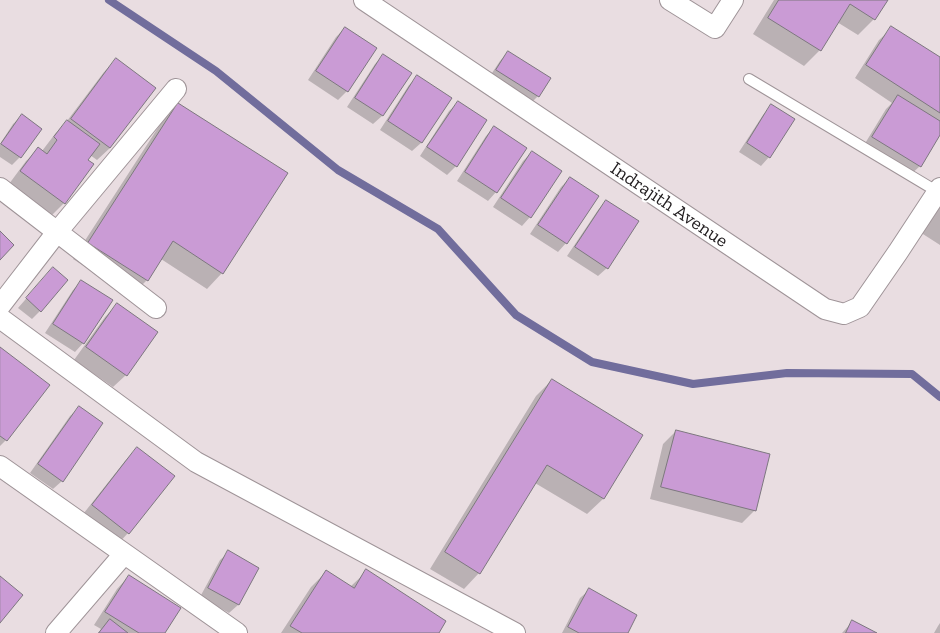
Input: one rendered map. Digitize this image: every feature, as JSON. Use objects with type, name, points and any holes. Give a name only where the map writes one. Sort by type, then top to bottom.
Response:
[{"type":"street","name":"Indrajith Avenue","points":[[364,0],[825,309],[844,314],[860,307],[939,190]]},
{"type":"street","points":[[670,0],[715,28],[733,0]]},
{"type":"street","points":[[0,306],[56,232],[176,89]]},
{"type":"street","points":[[0,188],[156,308]]},
{"type":"street","points":[[0,318],[196,462],[515,633]]},
{"type":"street","points":[[0,466],[237,633]]},
{"type":"street","points":[[56,633],[124,554]]},
{"type":"lane","points":[[749,79],[939,190]]},
{"type":"building","points":[[779,0],[888,0],[875,20],[850,4],[821,51],[768,18]]},
{"type":"building","points":[[891,26],[940,57],[940,113],[866,65]]},
{"type":"building","points":[[345,27],[377,48],[348,92],[316,71]]},
{"type":"building","points":[[508,51],[551,78],[539,97],[496,70]]},
{"type":"building","points":[[383,54],[412,73],[383,116],[355,98]]},
{"type":"building","points":[[116,58],[156,88],[110,148],[71,119]]},
{"type":"building","points":[[417,75],[452,98],[422,143],[388,121]]},
{"type":"building","points":[[898,95],[940,121],[940,135],[921,167],[872,137]]},
{"type":"building","points":[[458,101],[487,120],[457,167],[427,147]]},
{"type":"building","points":[[178,103],[288,173],[223,274],[173,241],[148,281],[88,243]]},
{"type":"building","points":[[771,104],[795,119],[770,158],[747,143]]},
{"type":"building","points":[[22,114],[42,129],[21,158],[1,144]]},
{"type":"building","points":[[67,120],[100,144],[88,160],[94,164],[65,204],[20,171],[38,147],[47,154],[57,140],[54,137]]},
{"type":"building","points":[[494,126],[527,148],[497,193],[465,172]]},
{"type":"building","points":[[532,151],[562,171],[531,218],[501,198]]},
{"type":"building","points":[[570,177],[599,196],[567,244],[538,225]]},
{"type":"building","points":[[606,200],[639,221],[608,269],[575,247]]},
{"type":"building","points":[[0,231],[14,245],[0,260]]},
{"type":"building","points":[[53,267],[68,280],[41,312],[26,298]]},
{"type":"building","points":[[81,280],[113,300],[84,344],[53,324]]},
{"type":"building","points":[[117,303],[158,332],[127,376],[86,347]]},
{"type":"building","points":[[0,347],[50,385],[7,441],[0,436]]},
{"type":"building","points":[[552,379],[643,435],[604,499],[547,465],[480,574],[445,552]]},
{"type":"building","points":[[79,406],[103,423],[63,482],[38,464]]},
{"type":"building","points":[[676,430],[770,454],[756,511],[661,487]]},
{"type":"building","points":[[137,447],[175,476],[129,534],[92,505]]},
{"type":"building","points":[[228,550],[259,568],[239,605],[208,588]]},
{"type":"building","points":[[366,569],[446,621],[439,633],[302,633],[290,626],[326,570],[354,588]]},
{"type":"building","points":[[129,575],[181,608],[165,633],[139,633],[105,612]]},
{"type":"building","points":[[0,576],[23,595],[0,623]]},
{"type":"building","points":[[589,588],[637,615],[628,633],[579,633],[568,627]]},
{"type":"building","points":[[110,619],[128,633],[99,633]]},
{"type":"building","points":[[852,620],[877,633],[846,633]]},
{"type":"waterway","points":[[109,0],[216,71],[338,170],[438,229],[516,315],[592,362],[693,384],[787,373],[912,374],[940,397]]}]
